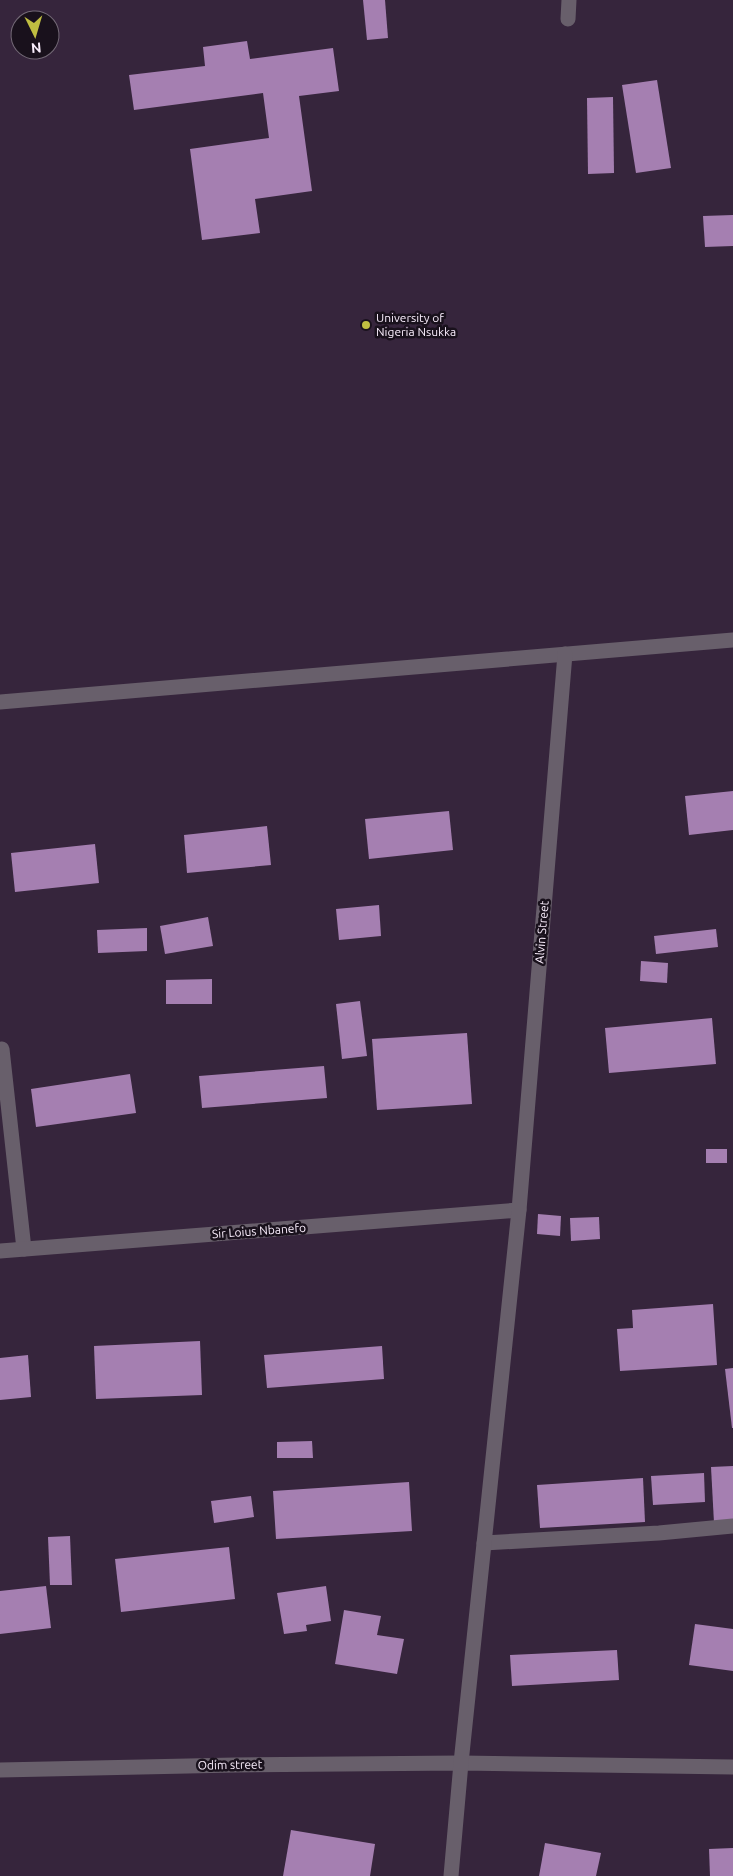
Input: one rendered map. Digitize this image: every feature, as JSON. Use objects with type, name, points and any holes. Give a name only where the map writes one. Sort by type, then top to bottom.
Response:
[{"type":"street","points":[[568,19],[569,0]]},
{"type":"street","points":[[0,702],[733,640]]},
{"type":"street","name":"Alvin Street","points":[[451,1876],[461,1763],[519,1210],[566,654]]},
{"type":"street","points":[[2,1048],[24,1249]]},
{"type":"street","name":"Sir Loius Nbanefo","points":[[0,1251],[519,1210]]},
{"type":"street","points":[[484,1543],[659,1533],[733,1526]]},
{"type":"street","name":"Odim street","points":[[0,1770],[226,1765],[461,1763],[733,1767]]},
{"type":"building","points":[[363,0],[385,0],[388,38],[367,40]]},
{"type":"building","points":[[247,41],[250,59],[333,48],[339,91],[299,96],[312,191],[255,199],[260,233],[202,240],[190,149],[269,138],[263,93],[134,110],[129,75],[205,66],[203,47]]},
{"type":"building","points":[[657,80],[671,168],[636,173],[622,85]]},
{"type":"building","points":[[613,97],[614,173],[588,174],[587,98]]},
{"type":"building","points":[[733,215],[733,246],[705,247],[703,216]]},
{"type":"building","points":[[733,791],[733,830],[689,835],[685,796]]},
{"type":"building","points":[[449,811],[453,850],[369,859],[365,819]]},
{"type":"building","points":[[267,826],[271,865],[187,873],[184,835]]},
{"type":"building","points":[[95,844],[99,883],[15,892],[11,853]]},
{"type":"building","points":[[379,905],[381,936],[339,940],[336,909]]},
{"type":"building","points":[[208,917],[213,946],[165,954],[160,926]]},
{"type":"building","points":[[147,928],[147,951],[98,953],[97,930]]},
{"type":"building","points":[[716,929],[718,947],[656,954],[654,936]]},
{"type":"building","points":[[641,961],[668,963],[667,983],[640,981]]},
{"type":"building","points":[[212,979],[212,1004],[166,1004],[166,980]]},
{"type":"building","points":[[360,1001],[367,1056],[342,1059],[336,1004]]},
{"type":"building","points":[[712,1018],[716,1064],[609,1073],[605,1028]]},
{"type":"building","points":[[467,1033],[472,1104],[377,1110],[372,1039]]},
{"type":"building","points":[[324,1066],[327,1098],[202,1108],[199,1076]]},
{"type":"building","points":[[130,1074],[136,1113],[36,1127],[31,1089]]},
{"type":"building","points":[[706,1149],[727,1149],[727,1163],[706,1163]]},
{"type":"building","points":[[538,1214],[561,1216],[560,1236],[537,1234]]},
{"type":"building","points":[[599,1217],[600,1239],[571,1241],[570,1218]]},
{"type":"building","points":[[713,1304],[717,1365],[620,1371],[617,1329],[633,1328],[632,1310]]},
{"type":"building","points":[[200,1341],[202,1395],[96,1399],[94,1346]]},
{"type":"building","points":[[382,1346],[384,1379],[267,1388],[264,1355]]},
{"type":"building","points":[[28,1355],[31,1397],[0,1400],[0,1358]]},
{"type":"building","points":[[733,1368],[733,1428],[732,1428],[725,1369]]},
{"type":"building","points":[[312,1441],[313,1458],[277,1458],[277,1442]]},
{"type":"building","points":[[733,1466],[733,1522],[714,1523],[711,1467]]},
{"type":"building","points":[[704,1473],[705,1502],[653,1505],[651,1476]]},
{"type":"building","points":[[643,1478],[645,1522],[540,1528],[537,1485]]},
{"type":"building","points":[[409,1482],[412,1531],[276,1539],[273,1491]]},
{"type":"building","points":[[251,1496],[254,1517],[214,1523],[211,1501]]},
{"type":"building","points":[[70,1536],[72,1585],[50,1585],[48,1537]]},
{"type":"building","points":[[229,1547],[235,1599],[121,1612],[115,1559]]},
{"type":"building","points":[[46,1586],[51,1628],[0,1634],[0,1591]]},
{"type":"building","points":[[326,1586],[331,1621],[306,1625],[307,1631],[284,1634],[277,1593]]},
{"type":"building","points":[[344,1610],[381,1616],[377,1635],[404,1639],[397,1674],[335,1664]]},
{"type":"building","points":[[695,1624],[733,1629],[733,1671],[689,1665]]},
{"type":"building","points":[[617,1650],[619,1680],[512,1686],[510,1655]]},
{"type":"building","points":[[291,1830],[375,1844],[370,1876],[283,1876]]},
{"type":"building","points":[[545,1843],[601,1853],[596,1876],[539,1876]]},
{"type":"building","points":[[733,1848],[733,1876],[710,1876],[709,1849]]},
{"type":"place","name":"University of Nigeria Nsukka","points":[[366,325]]}]
